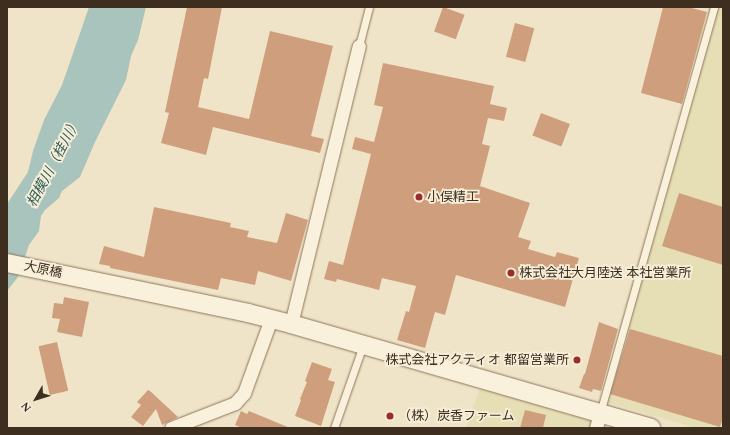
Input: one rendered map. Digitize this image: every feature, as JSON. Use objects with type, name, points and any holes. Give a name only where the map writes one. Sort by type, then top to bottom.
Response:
[{"type":"street","points":[[291,324],[359,46]]},
{"type":"street","name":"大原橋","points":[[7,263],[291,324],[363,345],[598,420],[651,428]]},
{"type":"street","points":[[171,428],[235,403],[244,393],[271,319]]},
{"type":"lane","points":[[359,46],[369,7]]},
{"type":"lane","points":[[598,420],[714,7]]},
{"type":"lane","points":[[334,428],[363,345]]},
{"type":"shaded area","points":[[718,7],[723,7],[723,428],[696,428],[606,402]]},
{"type":"shaded area","points":[[481,385],[592,415],[594,428],[466,428]]},
{"type":"water","name":"相模川（桂川）","points":[[89,7],[146,7],[138,40],[131,56],[126,80],[95,142],[80,177],[62,191],[59,198],[45,210],[41,216],[39,231],[29,245],[18,277],[7,291],[7,204],[28,172],[33,151],[44,120],[62,85]]},
{"type":"building","points":[[187,7],[222,7],[208,79],[204,78],[198,107],[249,119],[270,31],[333,46],[311,136],[324,139],[320,153],[213,127],[206,155],[161,143],[169,113],[165,112]]},
{"type":"building","points":[[443,7],[465,15],[456,39],[434,31]]},
{"type":"building","points":[[663,7],[688,7],[707,12],[682,104],[641,93]]},
{"type":"building","points":[[515,23],[534,28],[525,62],[506,57]]},
{"type":"building","points":[[383,63],[494,86],[490,104],[507,108],[504,121],[488,118],[482,144],[490,146],[480,186],[530,203],[518,237],[531,241],[528,249],[555,257],[557,252],[579,258],[565,307],[456,275],[445,315],[435,312],[425,348],[397,340],[406,311],[409,312],[416,286],[382,278],[379,290],[337,279],[336,282],[324,279],[329,261],[343,265],[371,154],[352,149],[355,137],[374,142],[383,107],[374,105]]},
{"type":"building","points":[[541,113],[570,124],[561,147],[532,135]]},
{"type":"building","points":[[679,193],[723,207],[723,265],[662,246]]},
{"type":"building","points":[[154,207],[231,223],[230,227],[249,231],[247,237],[277,243],[286,213],[308,220],[291,281],[258,271],[255,285],[221,278],[218,290],[110,268],[110,266],[99,264],[104,246],[144,257]]},
{"type":"building","points":[[64,297],[89,302],[82,337],[57,332],[60,319],[52,318],[54,303],[63,304]]},
{"type":"building","points":[[599,322],[618,329],[601,391],[593,389],[592,392],[579,388],[585,374]]},
{"type":"building","points":[[630,329],[723,356],[723,418],[720,427],[610,394]]},
{"type":"building","points":[[57,342],[68,391],[50,395],[38,346]]},
{"type":"building","points":[[312,362],[332,369],[328,380],[335,382],[321,426],[295,416],[307,382],[305,381]]},
{"type":"building","points":[[148,390],[178,417],[162,425],[156,409],[143,426],[131,417],[141,405],[137,402]]},
{"type":"building","points":[[525,410],[546,415],[543,428],[520,428]]},
{"type":"building","points":[[241,411],[247,414],[249,411],[290,428],[242,428],[235,425]]},
{"type":"place","name":"小俣精工","points":[[419,197]]},
{"type":"place","name":"株式会社大月陸送 本社営業所","points":[[511,273]]},
{"type":"place","name":"株式会社アクティオ 都留営業所","points":[[577,360]]},
{"type":"place","name":"（株）炭香ファーム","points":[[390,416]]}]
